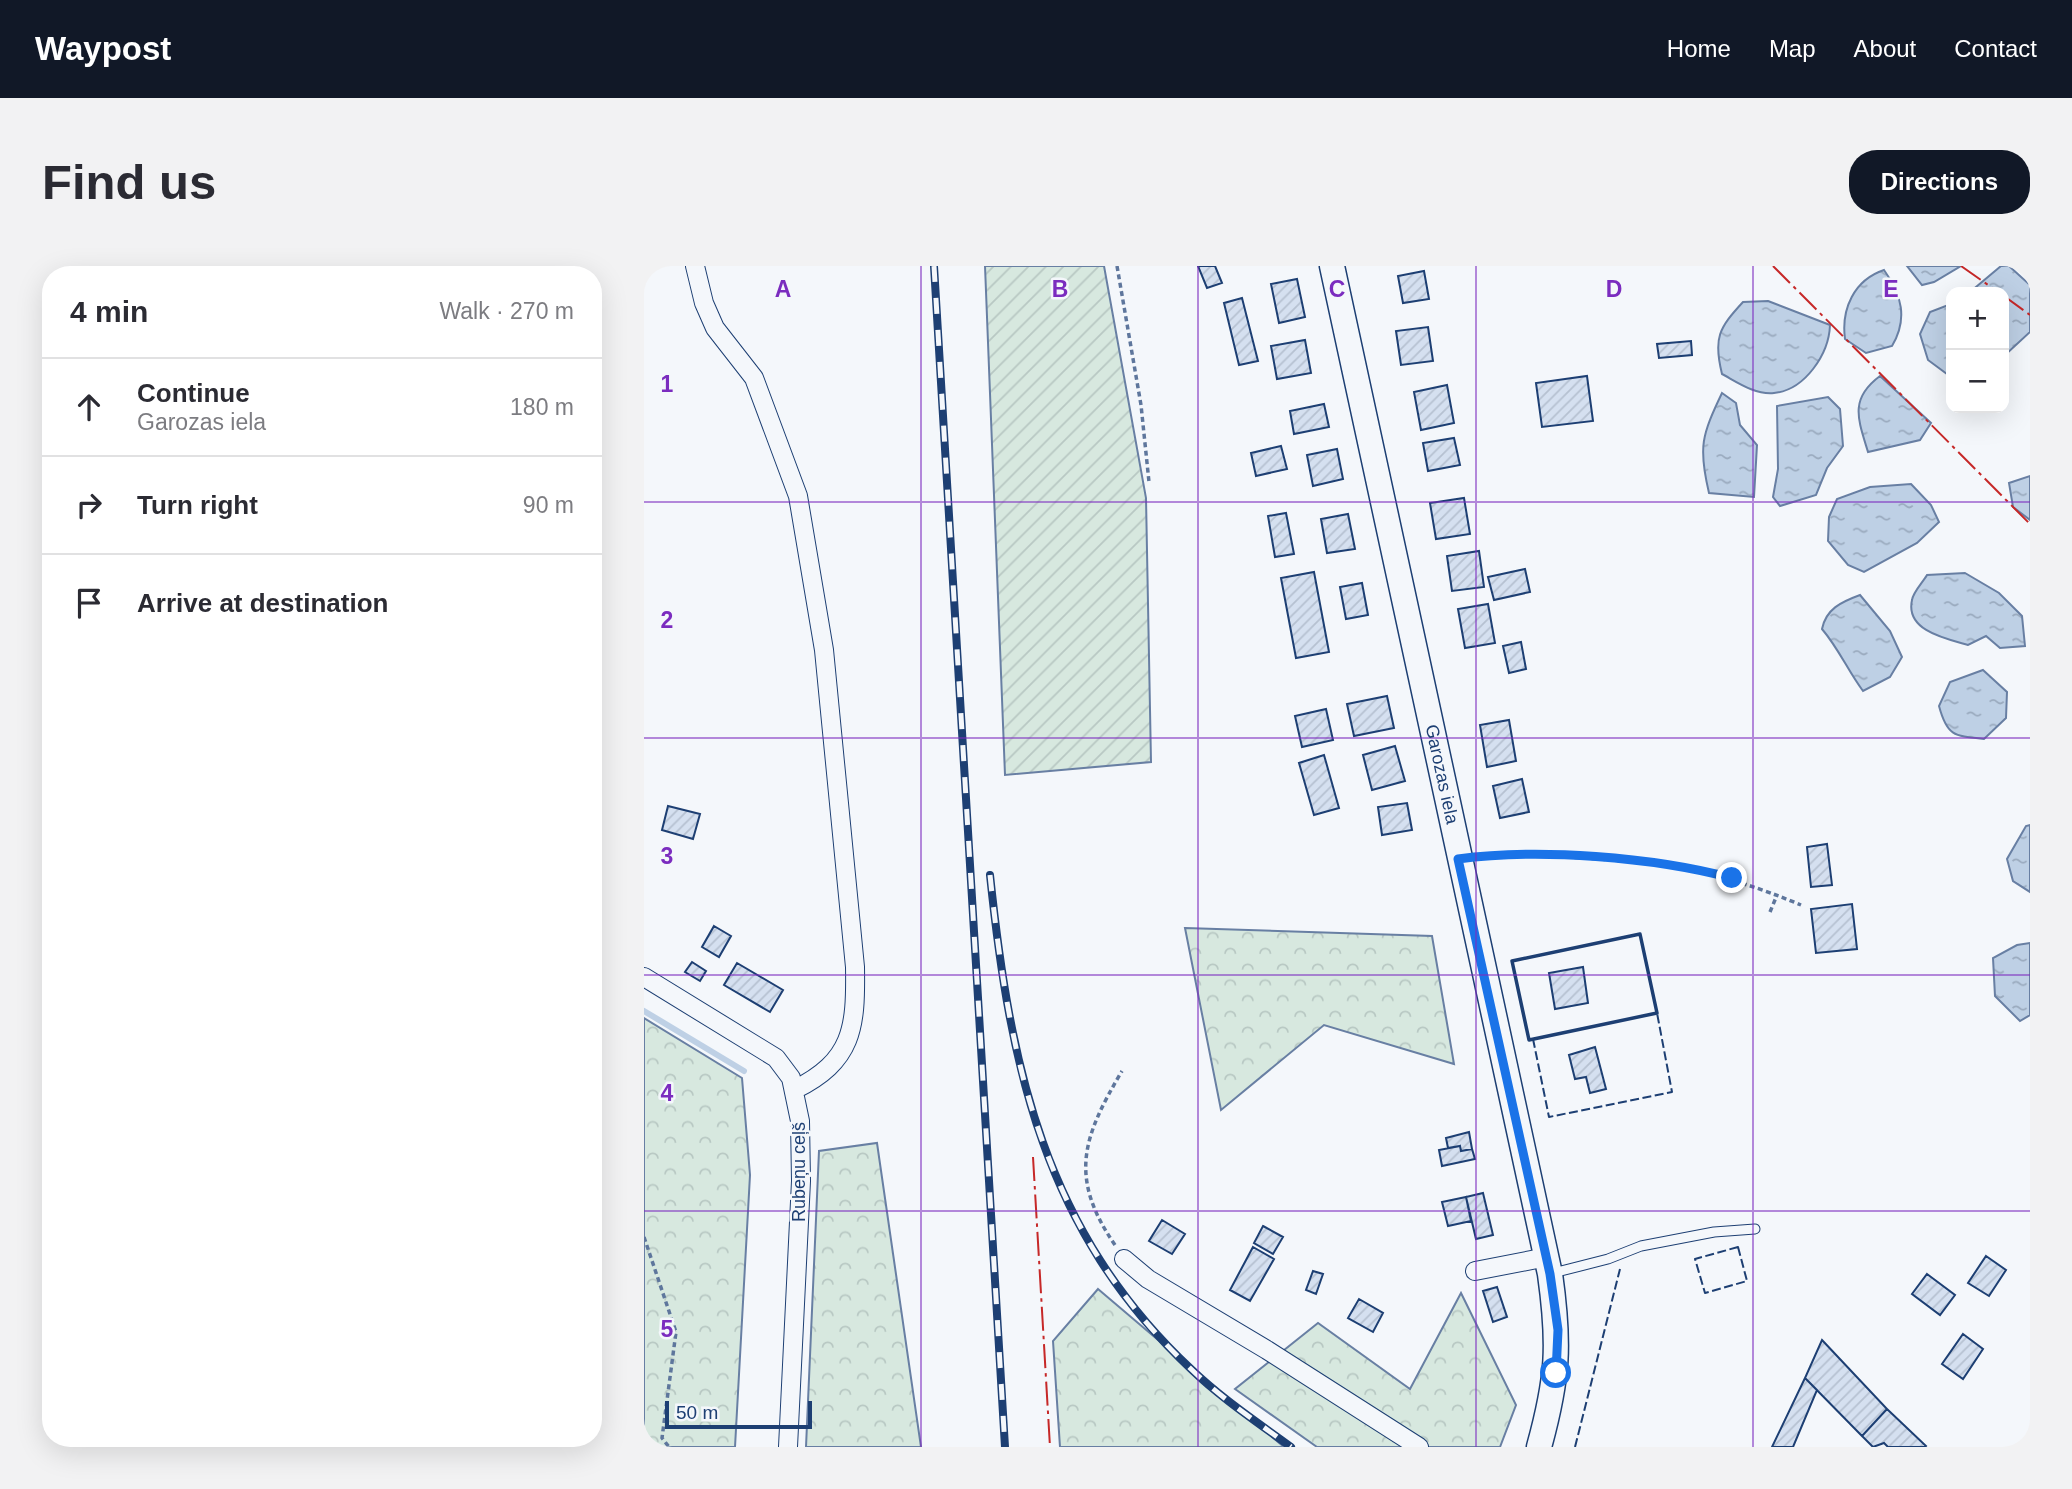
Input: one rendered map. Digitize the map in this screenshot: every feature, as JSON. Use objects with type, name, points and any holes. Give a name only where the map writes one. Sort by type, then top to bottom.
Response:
[{"type":"main road","name":"Garozas iela","points":[[1332,266],[1548,1266],[1558,1330],[1556,1373],[1539,1447]]},
{"type":"street","points":[[695,266],[704,303],[715,328],[754,378],[798,496],[824,650],[855,967],[855,1004],[848,1039],[836,1061],[822,1076],[794,1090]]},
{"type":"street","name":"Rubeņu ceļš","points":[[644,977],[776,1059],[791,1078],[800,1121],[801,1181],[788,1447]]},
{"type":"street","points":[[1124,1259],[1148,1279],[1262,1346],[1419,1447]]},
{"type":"street","points":[[1475,1271],[1548,1266]]},
{"type":"lane","points":[[1548,1266],[1608,1259],[1641,1246],[1755,1228]]},
{"type":"path","points":[[1117,266],[1142,405],[1149,482]]},
{"type":"path","points":[[1458,859],[1518,855],[1668,864],[1732,878],[1801,905]]},
{"type":"path","points":[[1770,912],[1777,895]]},
{"type":"path","points":[[1122,1071],[1099,1110],[1088,1138],[1083,1168],[1089,1197],[1102,1227],[1124,1259]]},
{"type":"path","points":[[644,1237],[677,1332],[662,1438],[668,1447]]},
{"type":"green space","points":[[985,266],[1104,266],[1146,498],[1151,762],[1005,775]]},
{"type":"green space","points":[[1185,928],[1432,936],[1454,1064],[1324,1025],[1221,1110]]},
{"type":"green space","points":[[644,1018],[742,1078],[750,1175],[735,1447],[644,1447]]},
{"type":"green space","points":[[877,1143],[921,1447],[806,1447],[819,1151]]},
{"type":"green space","points":[[1098,1289],[1284,1447],[1060,1447],[1053,1341]]},
{"type":"green space","points":[[1461,1293],[1516,1405],[1500,1447],[1317,1447],[1235,1389],[1318,1323],[1410,1389]]},
{"type":"water","points":[[1907,266],[1961,266],[1934,282],[1922,285]]},
{"type":"water","points":[[2001,266],[2009,266],[2030,285],[2030,332],[2009,351],[2009,287],[1976,287]]},
{"type":"water","points":[[1884,270],[1899,298],[1900,326],[1892,346],[1866,353],[1845,339],[1845,317],[1857,288]]},
{"type":"water","points":[[1768,301],[1830,325],[1825,347],[1813,369],[1796,385],[1774,393],[1753,390],[1722,374],[1718,351],[1723,327],[1743,302]]},
{"type":"water","points":[[1946,306],[1946,373],[1928,360],[1920,334],[1930,312]]},
{"type":"water","points":[[1880,376],[1931,423],[1920,440],[1868,452],[1859,420],[1860,401],[1870,385]]},
{"type":"water","points":[[1722,393],[1736,403],[1740,425],[1757,445],[1754,497],[1709,493],[1704,464],[1704,442]]},
{"type":"water","points":[[1828,397],[1840,409],[1843,446],[1827,468],[1816,495],[1780,506],[1773,497],[1778,469],[1777,406]]},
{"type":"water","points":[[2030,476],[2030,520],[2013,507],[2009,483]]},
{"type":"water","points":[[1911,484],[1931,505],[1939,522],[1917,543],[1864,572],[1848,565],[1828,541],[1829,517],[1837,499],[1870,487]]},
{"type":"water","points":[[1965,573],[1999,593],[2022,616],[2025,646],[2000,648],[1986,636],[1968,645],[1930,632],[1915,619],[1912,611],[1913,597],[1927,575]]},
{"type":"water","points":[[1860,595],[1890,631],[1902,657],[1890,677],[1863,691],[1822,629],[1827,616],[1835,607]]},
{"type":"water","points":[[1983,670],[2007,692],[2006,718],[1984,739],[1953,733],[1945,723],[1939,706],[1950,682]]},
{"type":"water","points":[[2030,825],[2030,892],[2013,881],[2007,859],[2026,826]]},
{"type":"water","points":[[2030,943],[2030,1015],[2020,1021],[1995,996],[1993,958],[2017,945]]},
{"type":"building","points":[[1198,266],[1215,266],[1222,283],[1207,288]]},
{"type":"building","points":[[1424,271],[1429,299],[1403,303],[1398,276]]},
{"type":"building","points":[[1297,279],[1305,317],[1279,323],[1271,284]]},
{"type":"building","points":[[1242,298],[1258,361],[1239,365],[1224,303]]},
{"type":"building","points":[[1428,327],[1433,361],[1401,365],[1396,331]]},
{"type":"building","points":[[1305,340],[1311,373],[1277,379],[1271,346]]},
{"type":"building","points":[[1691,341],[1692,355],[1659,358],[1657,344]]},
{"type":"building","points":[[1587,376],[1593,421],[1542,427],[1536,383]]},
{"type":"building","points":[[1447,385],[1454,423],[1421,430],[1414,392]]},
{"type":"building","points":[[1324,404],[1329,427],[1294,434],[1290,411]]},
{"type":"building","points":[[1454,438],[1460,465],[1428,471],[1423,443]]},
{"type":"building","points":[[1281,446],[1287,469],[1256,476],[1251,453]]},
{"type":"building","points":[[1337,449],[1343,479],[1313,486],[1307,455]]},
{"type":"building","points":[[1464,498],[1470,534],[1436,539],[1430,503]]},
{"type":"building","points":[[1286,513],[1294,554],[1275,557],[1268,516]]},
{"type":"building","points":[[1348,514],[1355,549],[1327,553],[1321,519]]},
{"type":"building","points":[[1479,551],[1484,587],[1452,591],[1447,556]]},
{"type":"building","points":[[1525,569],[1530,592],[1494,600],[1488,577]]},
{"type":"building","points":[[1314,572],[1329,652],[1296,658],[1281,578]]},
{"type":"building","points":[[1362,583],[1368,615],[1346,619],[1340,587]]},
{"type":"building","points":[[1488,604],[1495,643],[1465,648],[1458,609]]},
{"type":"building","points":[[1521,642],[1526,669],[1509,673],[1503,646]]},
{"type":"building","points":[[1387,696],[1394,728],[1354,736],[1347,704]]},
{"type":"building","points":[[1326,709],[1333,740],[1302,747],[1295,716]]},
{"type":"building","points":[[1509,720],[1516,761],[1487,767],[1480,725]]},
{"type":"building","points":[[1395,746],[1405,781],[1372,790],[1363,755]]},
{"type":"building","points":[[1324,755],[1339,808],[1314,815],[1299,763]]},
{"type":"building","points":[[1522,779],[1529,812],[1500,818],[1493,786]]},
{"type":"building","points":[[1407,803],[1412,830],[1382,835],[1378,807]]},
{"type":"building","points":[[668,806],[700,814],[693,839],[662,830]]},
{"type":"building","points":[[1827,844],[1832,885],[1811,887],[1807,847]]},
{"type":"building","points":[[1852,904],[1857,949],[1816,953],[1811,909]]},
{"type":"building","points":[[714,926],[731,936],[719,957],[702,947]]},
{"type":"building","points":[[692,962],[706,971],[700,981],[685,972]]},
{"type":"building","points":[[737,963],[783,990],[770,1012],[724,985]]},
{"type":"building","points":[[1583,967],[1588,1003],[1555,1009],[1549,973]]},
{"type":"building","points":[[1595,1047],[1606,1089],[1590,1093],[1586,1077],[1575,1079],[1569,1055]]},
{"type":"building","points":[[1469,1132],[1472,1149],[1461,1151],[1460,1146],[1448,1148],[1446,1138]]},
{"type":"building","points":[[1460,1146],[1461,1151],[1472,1149],[1475,1159],[1442,1166],[1439,1150]]},
{"type":"building","points":[[1483,1193],[1493,1235],[1476,1239],[1466,1197]]},
{"type":"building","points":[[1466,1197],[1471,1221],[1448,1226],[1442,1202]]},
{"type":"building","points":[[1162,1220],[1185,1234],[1172,1254],[1149,1241]]},
{"type":"building","points":[[1263,1226],[1283,1237],[1273,1254],[1254,1243]]},
{"type":"building","points":[[1253,1247],[1274,1259],[1250,1301],[1230,1290]]},
{"type":"building","points":[[1986,1256],[2006,1270],[1989,1296],[1968,1283]]},
{"type":"building","points":[[1313,1271],[1323,1274],[1316,1294],[1306,1290]]},
{"type":"building","points":[[1927,1274],[1955,1295],[1940,1315],[1912,1294]]},
{"type":"building","points":[[1497,1287],[1507,1317],[1493,1322],[1483,1291]]},
{"type":"building","points":[[1359,1299],[1383,1313],[1373,1332],[1348,1318]]},
{"type":"building","points":[[1963,1334],[1983,1349],[1963,1379],[1942,1364]]},
{"type":"building","points":[[1822,1340],[1887,1409],[1862,1436],[1805,1378]]},
{"type":"building","points":[[1805,1378],[1817,1390],[1793,1447],[1772,1447]]},
{"type":"building","points":[[1887,1409],[1926,1446],[1888,1447],[1884,1443],[1873,1447],[1862,1436]]},
{"type":"waterway","points":[[644,1011],[744,1071]]},
{"type":"railway","points":[[934,266],[1005,1447]]},
{"type":"railway","points":[[990,875],[1009,1014],[1024,1079],[1043,1142],[1068,1203],[1100,1261],[1141,1316],[1203,1380],[1291,1447]]},
{"type":"fence","points":[[1533,1039],[1549,1117],[1672,1092],[1657,1013]]},
{"type":"fence","points":[[1738,1247],[1747,1281],[1705,1293],[1695,1259],[1738,1247]]},
{"type":"fence","points":[[1575,1447],[1620,1269]]},
{"type":"wall","points":[[1640,934],[1657,1013],[1529,1040],[1512,961],[1640,934]]},
{"type":"power","points":[[1773,266],[2030,524]]},
{"type":"power","points":[[1961,266],[1991,287]]},
{"type":"power","points":[[2009,300],[2030,315]]},
{"type":"power","points":[[1033,1157],[1050,1447]]},
{"type":"route","points":[[1556,1373],[1558,1330],[1550,1274],[1458,859],[1486,855],[1518,855],[1628,860],[1668,864],[1732,878]]}]
